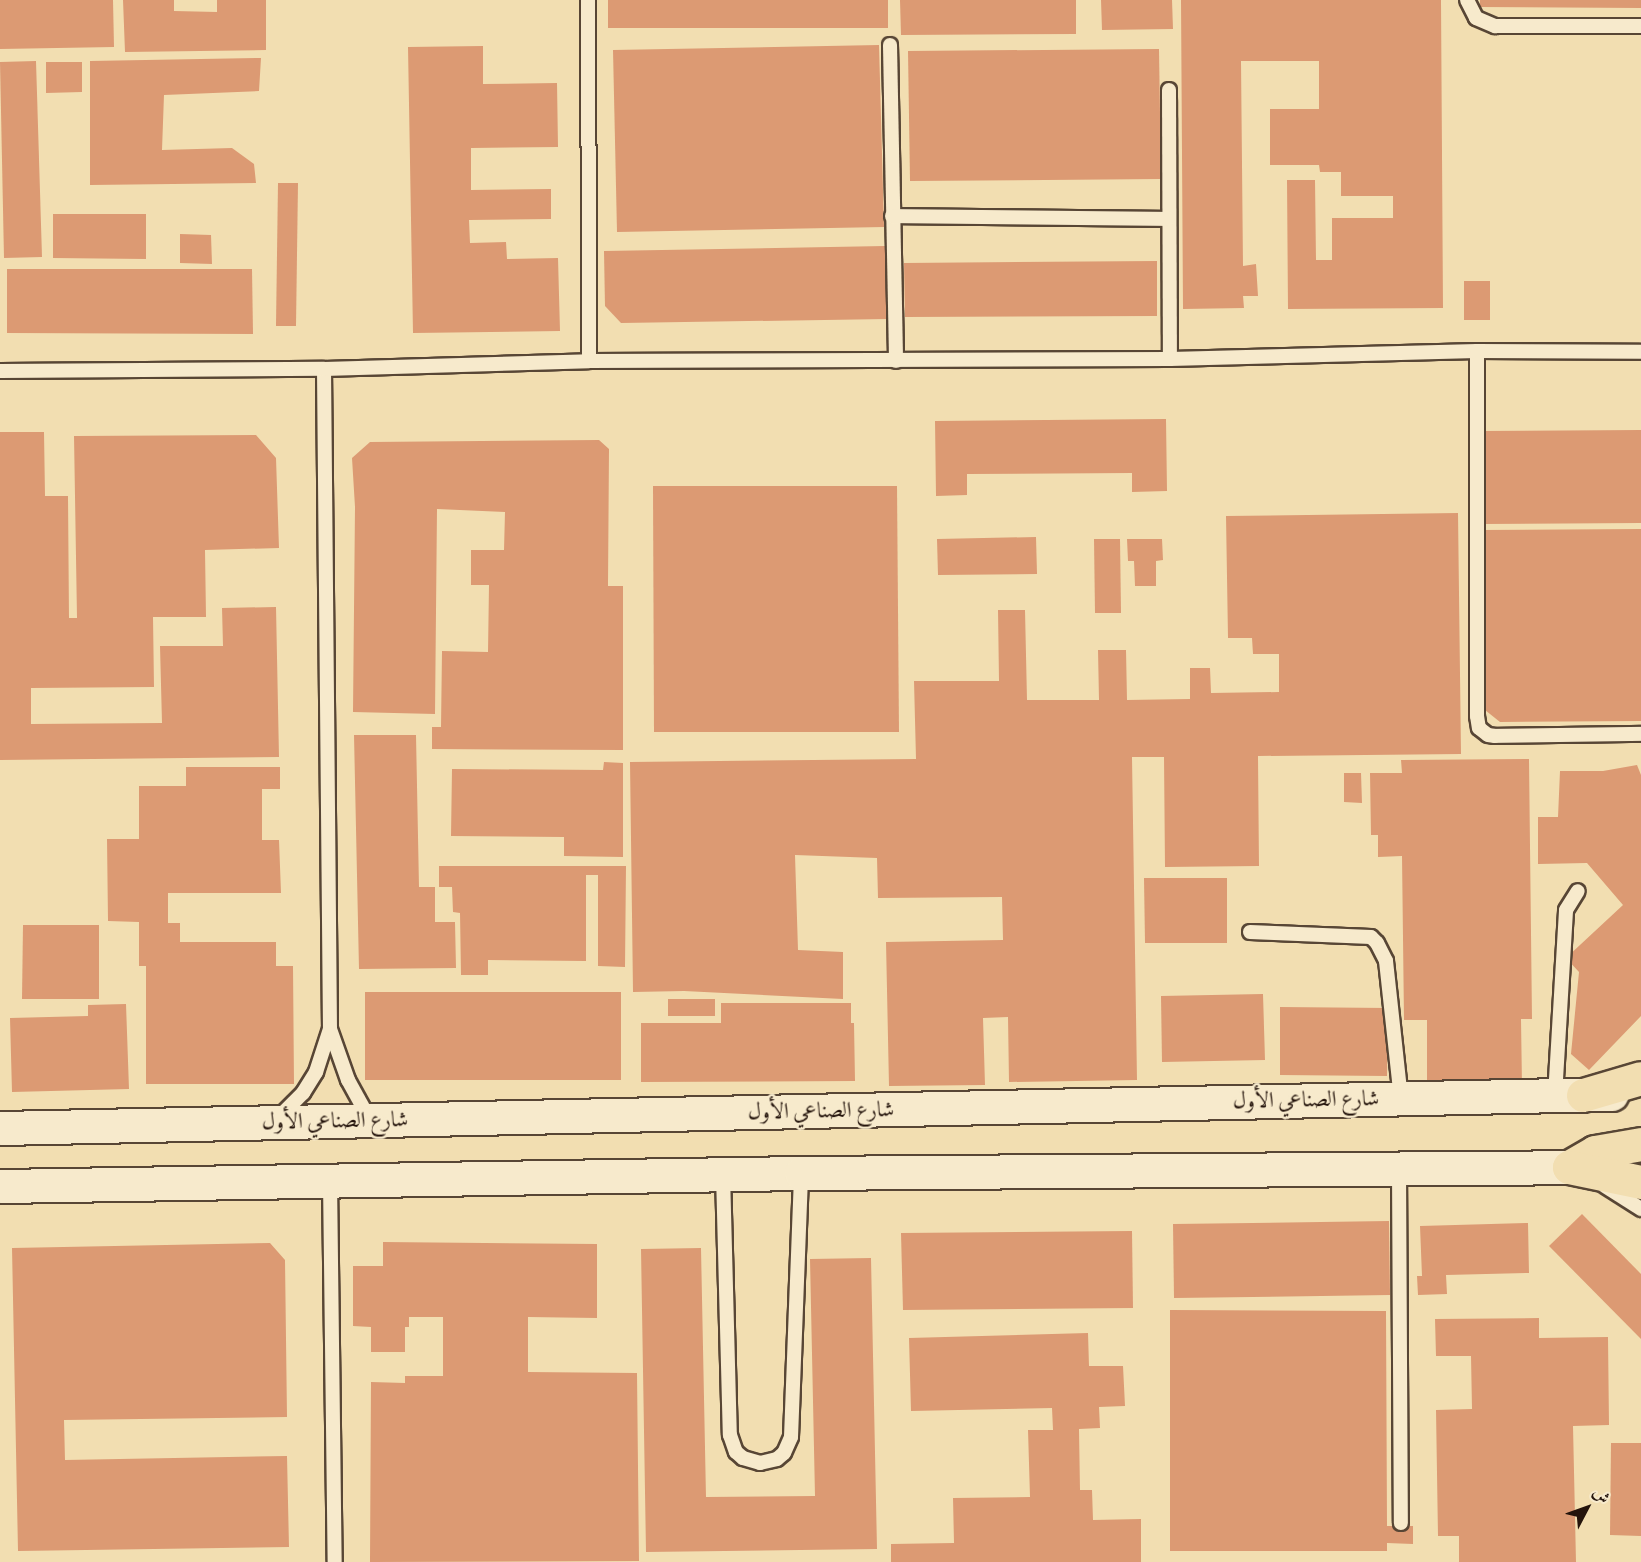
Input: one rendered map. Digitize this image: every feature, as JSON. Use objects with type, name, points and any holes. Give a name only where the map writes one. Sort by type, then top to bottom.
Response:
[{"type":"main road","points":[[1569,1095],[1636,1080]]},
{"type":"main road","name":"شارع الصناعي الأول","points":[[0,1128],[372,1122],[1569,1095]]},
{"type":"main road","points":[[1569,1167],[1594,1152],[1641,1144]]},
{"type":"main road","points":[[1569,1167],[1641,1182]]},
{"type":"main road","points":[[0,1186],[801,1173],[1569,1167],[1641,1169]]},
{"type":"lane","points":[[588,0],[589,361]]},
{"type":"lane","points":[[1467,0],[1476,18],[1495,27],[1641,26]]},
{"type":"lane","points":[[890,45],[891,216],[896,361]]},
{"type":"lane","points":[[1169,90],[1170,359]]},
{"type":"lane","points":[[891,216],[1168,219]]},
{"type":"lane","points":[[1478,351],[1477,716],[1479,728],[1488,735],[1495,736],[1641,734]]},
{"type":"lane","points":[[0,371],[324,369],[589,361],[1170,359],[1478,351],[1641,352]]},
{"type":"lane","points":[[272,1122],[303,1093],[316,1072],[330,1029],[324,369]]},
{"type":"lane","points":[[1569,1095],[1566,910],[1578,891]]},
{"type":"lane","points":[[1250,933],[1371,937],[1377,943],[1386,961],[1401,1099]]},
{"type":"lane","points":[[330,1029],[348,1080],[372,1122]]},
{"type":"lane","points":[[1569,1167],[1641,1209]]},
{"type":"lane","points":[[1399,1169],[1401,1523]]},
{"type":"lane","points":[[723,1174],[730,1436],[736,1452],[743,1458],[760,1463],[777,1459],[784,1453],[791,1437],[801,1173]]},
{"type":"lane","points":[[330,1179],[335,1562]]},
{"type":"building","points":[[0,0],[113,0],[114,47],[0,49]]},
{"type":"building","points":[[123,0],[174,0],[174,11],[217,12],[217,0],[266,0],[266,50],[125,52]]},
{"type":"building","points":[[608,0],[888,0],[888,28],[608,28]]},
{"type":"building","points":[[900,0],[1076,0],[1076,34],[901,35]]},
{"type":"building","points":[[1101,0],[1172,0],[1173,29],[1102,30]]},
{"type":"building","points":[[1181,0],[1441,0],[1443,308],[1288,309],[1287,180],[1315,180],[1316,260],[1332,260],[1332,218],[1393,218],[1393,196],[1341,196],[1341,172],[1320,172],[1319,165],[1270,165],[1270,109],[1319,109],[1319,61],[1241,61],[1243,266],[1256,264],[1258,296],[1243,296],[1244,308],[1183,309]]},
{"type":"building","points":[[1480,0],[1641,0],[1641,8],[1480,7]]},
{"type":"building","points":[[879,45],[884,227],[617,232],[613,50]]},
{"type":"building","points":[[483,46],[483,84],[557,83],[558,147],[471,148],[471,190],[551,189],[551,219],[469,220],[470,243],[506,242],[507,259],[558,258],[560,331],[413,333],[408,47]]},
{"type":"building","points":[[1159,49],[1161,179],[910,181],[908,51]]},
{"type":"building","points":[[261,58],[259,91],[164,95],[162,150],[232,148],[254,164],[256,183],[90,185],[90,61]]},
{"type":"building","points":[[36,61],[42,257],[4,258],[0,62]]},
{"type":"building","points":[[46,62],[82,62],[82,92],[46,93]]},
{"type":"building","points":[[278,183],[298,183],[296,326],[276,326]]},
{"type":"building","points":[[53,214],[146,214],[146,259],[53,258]]},
{"type":"building","points":[[180,234],[211,235],[212,264],[180,263]]},
{"type":"building","points":[[885,246],[887,319],[621,323],[605,306],[604,251]]},
{"type":"building","points":[[1157,261],[1157,316],[905,317],[904,263]]},
{"type":"building","points":[[7,269],[252,269],[253,334],[7,333]]},
{"type":"building","points":[[1464,281],[1490,281],[1490,320],[1464,320]]},
{"type":"building","points":[[1166,419],[1167,491],[1132,492],[1132,473],[967,474],[967,495],[936,496],[935,421]]},
{"type":"building","points":[[1641,430],[1641,523],[1483,524],[1482,431]]},
{"type":"building","points":[[0,432],[44,432],[45,496],[68,496],[69,618],[77,618],[74,436],[256,435],[276,458],[279,548],[205,550],[206,617],[153,617],[154,687],[31,688],[31,724],[162,723],[160,646],[223,646],[222,608],[276,607],[279,757],[0,760]]},
{"type":"building","points":[[599,440],[609,449],[608,586],[623,586],[623,750],[432,749],[432,727],[441,727],[442,651],[488,652],[489,585],[471,585],[471,550],[504,550],[505,512],[437,509],[435,714],[353,712],[355,507],[352,458],[370,442]]},
{"type":"building","points":[[653,486],[897,486],[899,732],[654,732]]},
{"type":"building","points":[[1458,513],[1461,754],[1258,756],[1259,866],[1165,867],[1164,757],[1132,757],[1137,1080],[1009,1082],[1008,1017],[983,1018],[985,1085],[889,1086],[886,942],[1003,940],[1002,897],[878,898],[877,858],[795,855],[798,950],[843,952],[843,999],[684,991],[633,992],[630,762],[916,759],[914,681],[999,681],[998,610],[1025,610],[1027,700],[1099,700],[1098,650],[1126,650],[1127,700],[1190,699],[1190,668],[1210,668],[1211,693],[1279,692],[1279,654],[1253,654],[1252,638],[1228,638],[1226,516]]},
{"type":"building","points":[[1641,529],[1641,721],[1500,722],[1485,710],[1482,530]]},
{"type":"building","points":[[1036,537],[1037,574],[938,575],[937,539]]},
{"type":"building","points":[[1094,539],[1120,539],[1121,613],[1095,613]]},
{"type":"building","points":[[1127,539],[1162,539],[1163,560],[1156,561],[1156,586],[1135,586],[1134,561],[1128,561]]},
{"type":"building","points":[[354,735],[416,735],[419,887],[435,887],[435,922],[455,922],[456,968],[359,969]]},
{"type":"building","points":[[1529,759],[1532,1019],[1521,1019],[1522,1086],[1427,1086],[1427,1020],[1404,1020],[1402,856],[1378,857],[1378,835],[1371,835],[1370,773],[1402,773],[1401,760]]},
{"type":"building","points":[[604,762],[623,763],[623,857],[564,856],[564,837],[451,836],[452,769],[603,770]]},
{"type":"building","points":[[1637,765],[1641,775],[1641,1016],[1589,1070],[1571,1054],[1579,972],[1566,958],[1623,905],[1587,863],[1538,864],[1538,817],[1558,817],[1560,771],[1603,771]]},
{"type":"building","points":[[186,767],[280,767],[280,789],[262,789],[262,840],[279,840],[281,893],[168,893],[168,923],[180,923],[180,942],[276,942],[276,966],[293,966],[294,1084],[146,1084],[146,966],[139,966],[139,922],[108,921],[107,839],[139,839],[139,786],[186,786]]},
{"type":"building","points":[[1344,773],[1361,773],[1362,803],[1344,802]]},
{"type":"building","points":[[439,866],[626,866],[625,967],[598,966],[598,875],[586,875],[586,961],[488,960],[488,975],[461,975],[460,913],[453,912],[452,887],[439,887]]},
{"type":"building","points":[[1144,878],[1227,878],[1227,943],[1145,943]]},
{"type":"building","points":[[23,925],[99,925],[99,999],[22,999]]},
{"type":"building","points":[[365,992],[621,992],[621,1080],[365,1080]]},
{"type":"building","points":[[1263,994],[1265,1060],[1162,1062],[1161,996]]},
{"type":"building","points":[[668,999],[715,999],[715,1016],[668,1016]]},
{"type":"building","points":[[721,1003],[851,1003],[851,1023],[854,1023],[855,1081],[641,1082],[641,1023],[721,1023]]},
{"type":"building","points":[[126,1004],[129,1089],[12,1092],[10,1018],[88,1016],[88,1005]]},
{"type":"building","points":[[1280,1007],[1388,1008],[1387,1076],[1280,1075]]},
{"type":"building","points":[[1582,1214],[1641,1274],[1641,1339],[1549,1246]]},
{"type":"building","points":[[1389,1221],[1390,1295],[1174,1298],[1173,1224]]},
{"type":"building","points":[[1528,1223],[1529,1273],[1446,1275],[1447,1294],[1418,1295],[1417,1276],[1422,1276],[1420,1226]]},
{"type":"building","points":[[1132,1231],[1133,1308],[903,1310],[901,1233]]},
{"type":"building","points":[[383,1242],[597,1244],[597,1318],[528,1317],[528,1372],[637,1373],[639,1561],[370,1562],[371,1382],[405,1383],[405,1376],[443,1376],[443,1317],[409,1317],[409,1327],[405,1327],[405,1352],[371,1352],[371,1327],[353,1326],[353,1266],[383,1266]]},
{"type":"building","points":[[270,1243],[285,1260],[287,1417],[64,1420],[65,1460],[287,1456],[289,1547],[18,1551],[12,1248]]},
{"type":"building","points":[[701,1248],[706,1497],[815,1496],[810,1259],[871,1258],[877,1549],[646,1552],[641,1249]]},
{"type":"building","points":[[1170,1310],[1386,1311],[1387,1526],[1413,1526],[1413,1544],[1387,1543],[1387,1551],[1170,1551]]},
{"type":"building","points":[[1539,1318],[1539,1338],[1608,1337],[1609,1425],[1573,1426],[1576,1562],[1459,1562],[1459,1536],[1438,1536],[1436,1410],[1472,1409],[1471,1356],[1436,1356],[1435,1319]]},
{"type":"building","points":[[1088,1333],[1089,1366],[1123,1366],[1125,1406],[1099,1407],[1100,1428],[1079,1429],[1080,1490],[1092,1490],[1093,1520],[1141,1519],[1141,1562],[891,1562],[891,1544],[954,1543],[953,1498],[1030,1497],[1028,1430],[1053,1430],[1052,1408],[911,1411],[909,1338]]},
{"type":"building","points":[[1611,1443],[1641,1443],[1641,1536],[1610,1535]]}]
